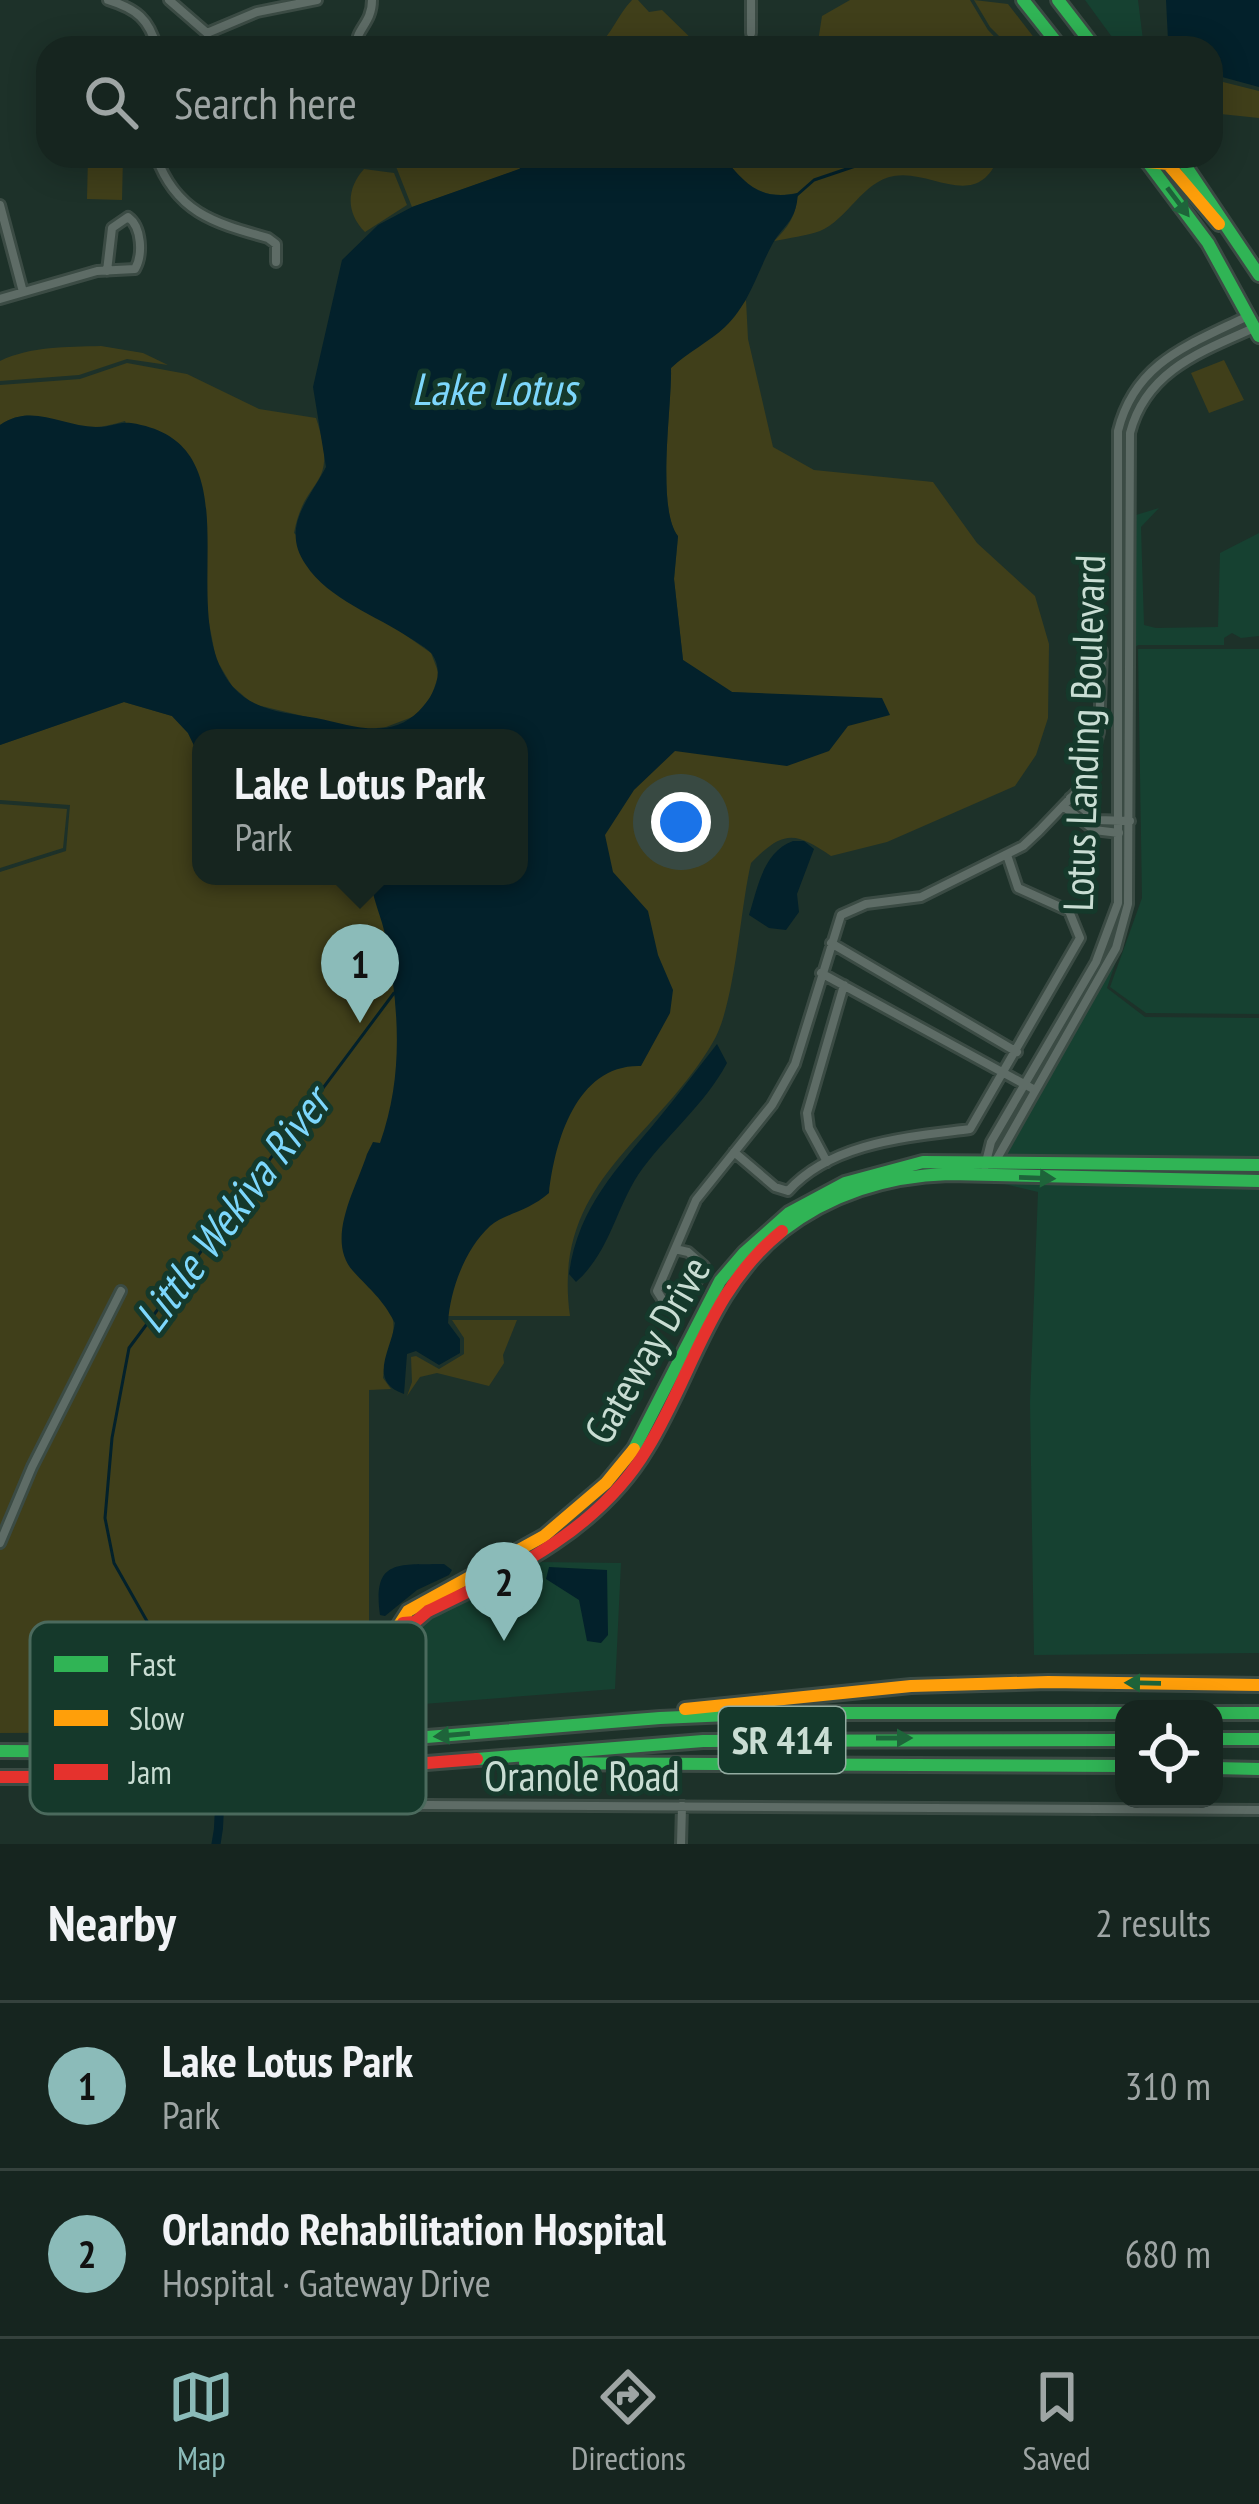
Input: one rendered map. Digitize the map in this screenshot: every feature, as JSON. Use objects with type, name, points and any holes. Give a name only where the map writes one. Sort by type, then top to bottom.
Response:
[{"type":"main road","points":[[1024,0],[1052,36]]},
{"type":"main road","points":[[1058,0],[1085,36]]},
{"type":"main road","points":[[1152,168],[1208,243],[1256,323]]},
{"type":"main road","points":[[1171,168],[1221,227],[1241,243]]},
{"type":"main road","points":[[1188,168],[1259,275]]},
{"type":"main road","name":"Gateway Drive","points":[[989,1165],[1014,1178],[1259,1180]]},
{"type":"main road","name":"Gateway Drive","points":[[415,1622],[513,1561],[579,1528],[637,1466],[656,1437],[718,1303],[744,1268],[768,1245],[845,1194],[884,1181],[989,1165],[1259,1165]]},
{"type":"main road","points":[[549,1726],[911,1685],[1256,1684]]},
{"type":"main road","name":"SR 414","points":[[426,1737],[777,1712],[1115,1712]]},
{"type":"main road","points":[[1223,1713],[1259,1713]]},
{"type":"main road","points":[[1223,1739],[1259,1739]]},
{"type":"main road","name":"SR 414","points":[[426,1763],[703,1741],[1115,1740]]},
{"type":"main road","name":"SR 414","points":[[0,1751],[30,1751]]},
{"type":"main road","points":[[442,1762],[1115,1766]]},
{"type":"main road","points":[[1223,1768],[1258,1769]]},
{"type":"main road","name":"SR 414","points":[[0,1777],[30,1777]]},
{"type":"street","points":[[108,0],[131,8],[151,23],[154,36]]},
{"type":"street","points":[[169,0],[207,33],[257,12],[318,0]]},
{"type":"street","points":[[358,36],[372,16],[372,0]]},
{"type":"street","points":[[751,0],[751,33]]},
{"type":"street","points":[[162,168],[176,194],[197,213],[276,244],[276,262]]},
{"type":"street","points":[[0,206],[23,292]]},
{"type":"street","points":[[0,299],[107,271],[135,269],[139,234],[128,217],[112,228],[107,271]]},
{"type":"street","name":"Lotus Landing Boulevard","points":[[989,1165],[1023,1084],[1104,946],[1118,902],[1121,419],[1133,389],[1169,356],[1256,323]]},
{"type":"street","name":"Lotus Landing Boulevard","points":[[989,1165],[1116,948],[1128,904],[1130,433],[1136,411],[1143,396],[1177,367],[1256,323]]},
{"type":"street","points":[[675,1249],[688,1252],[704,1266],[696,1282],[672,1304],[664,1302],[657,1291],[675,1249],[696,1200],[772,1105],[789,1076],[836,921],[852,909],[921,897],[1023,847],[1083,785],[1099,732],[1102,651]]},
{"type":"street","points":[[1066,802],[1095,825],[1130,833]]},
{"type":"street","points":[[1095,825],[1130,821]]},
{"type":"street","points":[[734,1152],[788,1191],[806,1173],[876,1144],[970,1130],[1081,938],[1069,911],[1018,888],[1007,855]]},
{"type":"street","points":[[830,943],[1017,1052]]},
{"type":"street","points":[[821,974],[1035,1090]]},
{"type":"street","points":[[827,1162],[807,1113],[844,985]]},
{"type":"street","points":[[1135,1163],[1135,1179]]},
{"type":"street","points":[[0,1543],[32,1468],[121,1291]]},
{"type":"street","name":"Oranole Road","points":[[426,1805],[1259,1810]]},
{"type":"street","points":[[681,1844],[682,1806]]},
{"type":"shaded area","points":[[638,0],[649,12],[662,10],[689,36],[607,36],[622,12]]},
{"type":"shaded area","points":[[850,0],[970,0],[994,36],[819,36],[822,16]]},
{"type":"shaded area","points":[[974,0],[1008,4],[1033,36],[999,36]]},
{"type":"shaded area","points":[[1085,0],[1138,0],[1142,36],[1111,36]]},
{"type":"shaded area","points":[[1223,82],[1259,91],[1259,118],[1223,114]]},
{"type":"shaded area","points":[[88,168],[123,168],[122,200],[87,199]]},
{"type":"shaded area","points":[[397,168],[521,168],[520,169],[412,207]]},
{"type":"shaded area","points":[[732,168],[993,168],[979,182],[966,186],[909,175],[883,179],[830,225],[774,241],[791,220],[797,193],[763,192]]},
{"type":"shaded area","points":[[364,169],[394,173],[407,205],[365,232],[354,217],[351,201]]},
{"type":"shaded area","points":[[746,300],[748,339],[773,447],[814,470],[933,482],[977,543],[1035,596],[1049,644],[1048,718],[1036,755],[1015,786],[887,842],[831,856],[790,838],[772,844],[751,863],[720,1026],[689,1077],[592,1196],[576,1230],[568,1270],[570,1316],[392,1316],[383,1378],[391,1389],[369,1390],[369,1622],[30,1622],[30,1733],[0,1733],[0,872],[66,851],[70,805],[0,800],[0,745],[124,702],[172,716],[192,741],[192,885],[528,885],[528,857],[606,697],[831,698],[732,692],[683,660],[674,579],[678,537],[671,523],[666,481],[671,368]]},
{"type":"shaded area","points":[[101,346],[143,353],[168,365],[127,359],[79,375],[0,381],[0,361],[12,356],[49,348]]},
{"type":"shaded area","points":[[1224,360],[1244,400],[1209,413],[1191,373]]},
{"type":"shaded area","points":[[127,363],[187,374],[259,409],[316,418],[322,471],[294,533],[401,632],[431,653],[439,674],[431,697],[415,716],[386,727],[357,729],[253,704],[232,686],[216,659],[209,623],[125,421],[83,427],[20,416],[0,425],[0,385],[80,379]]},
{"type":"shaded area","points":[[1159,508],[1141,527],[1144,625],[1218,627],[1220,553],[1259,533],[1259,636],[1241,638],[1232,633],[1224,638],[1224,645],[1134,648],[1136,515]]},
{"type":"shaded area","points":[[1138,649],[1259,649],[1259,1014],[1146,1013],[1110,987],[1142,898]]},
{"type":"shaded area","points":[[0,804],[67,809],[63,848],[0,868]]},
{"type":"shaded area","points":[[1119,952],[1107,988],[1145,1017],[1259,1018],[1259,1160],[1002,1156]]},
{"type":"shaded area","points":[[979,1178],[1259,1185],[1259,1653],[1034,1655],[1030,1402],[1038,1192]]},
{"type":"shaded area","points":[[452,1320],[517,1320],[504,1363],[489,1386],[437,1373],[420,1377],[407,1396],[411,1357],[439,1369],[464,1354],[464,1338]]},
{"type":"shaded area","points":[[537,1562],[621,1563],[615,1689],[426,1704],[426,1622],[421,1622]]},
{"type":"water","points":[[1166,0],[1259,0],[1259,87],[1223,77],[1223,36],[1168,36]]},
{"type":"water","name":"Lake Lotus","points":[[733,168],[764,192],[798,193],[792,216],[734,318],[671,368],[666,481],[671,522],[678,536],[674,579],[683,660],[732,692],[882,698],[890,715],[848,726],[829,751],[787,766],[675,751],[634,790],[605,835],[613,872],[648,911],[658,955],[673,990],[670,1013],[641,1066],[619,1069],[585,1091],[564,1129],[549,1193],[496,1222],[473,1246],[449,1310],[448,1323],[460,1339],[460,1353],[439,1365],[416,1351],[407,1354],[404,1394],[386,1381],[384,1373],[395,1323],[353,1271],[342,1244],[350,1198],[388,1118],[396,1067],[390,965],[372,885],[528,885],[528,729],[192,729],[192,741],[172,716],[124,702],[0,745],[0,425],[35,416],[96,427],[131,423],[171,437],[194,462],[204,496],[209,617],[216,655],[233,687],[271,710],[356,727],[395,726],[424,705],[438,669],[424,647],[327,588],[299,551],[296,526],[326,467],[313,387],[342,260],[378,225],[412,207],[519,169]]},
{"type":"water","points":[[793,841],[804,841],[814,849],[797,894],[799,912],[786,930],[769,928],[749,915],[768,862]]},
{"type":"water","points":[[717,1044],[727,1063],[638,1175],[604,1245],[576,1282],[569,1274],[590,1209]]},
{"type":"water","points":[[444,1564],[452,1570],[449,1575],[380,1615],[380,1583],[392,1568]]},
{"type":"water","points":[[549,1567],[607,1570],[608,1635],[601,1643],[587,1641],[579,1600],[546,1579]]},
{"type":"waterway","name":"Little Wekiva River","points":[[797,195],[814,180],[850,168]]},
{"type":"waterway","name":"Little Wekiva River","points":[[147,1622],[114,1563],[105,1518],[112,1438],[129,1348],[394,993]]},
{"type":"waterway","name":"Little Wekiva River","points":[[216,1844],[219,1814]]},
{"type":"traffic: fast","points":[[1023,0],[1052,36]]},
{"type":"traffic: fast","points":[[1058,0],[1086,36]]},
{"type":"traffic: fast","points":[[1152,168],[1208,243],[1259,336]]},
{"type":"traffic: fast","points":[[1187,168],[1259,275]]},
{"type":"traffic: fast","points":[[634,1449],[720,1281],[789,1213],[845,1183],[923,1162],[1259,1165]]},
{"type":"traffic: fast","points":[[782,1231],[840,1197],[926,1175],[1259,1181]]},
{"type":"traffic: fast","points":[[426,1737],[777,1713],[1115,1713]]},
{"type":"traffic: fast","points":[[1223,1713],[1259,1713]]},
{"type":"traffic: fast","points":[[1223,1739],[1259,1739]]},
{"type":"traffic: fast","points":[[477,1759],[703,1741],[1115,1740]]},
{"type":"traffic: fast","points":[[0,1751],[30,1751]]},
{"type":"traffic: fast","points":[[525,1763],[1115,1766]]},
{"type":"traffic: fast","points":[[1223,1768],[1259,1769]]},
{"type":"traffic: slow","points":[[1171,168],[1219,224]]},
{"type":"traffic: slow","points":[[401,1622],[408,1611],[544,1536],[606,1483],[634,1449]]},
{"type":"traffic: slow","points":[[685,1709],[911,1686],[1048,1682],[1259,1685]]},
{"type":"traffic: jam","points":[[415,1622],[550,1546],[604,1503],[647,1449],[737,1279],[782,1231]]},
{"type":"traffic: jam","points":[[426,1763],[477,1759]]},
{"type":"traffic: jam","points":[[0,1777],[30,1777]]},
{"type":"place","name":"Lake Lotus Park","points":[[360,1023]]},
{"type":"place","name":"Orlando Rehabilitation Hospital","points":[[504,1641]]}]
